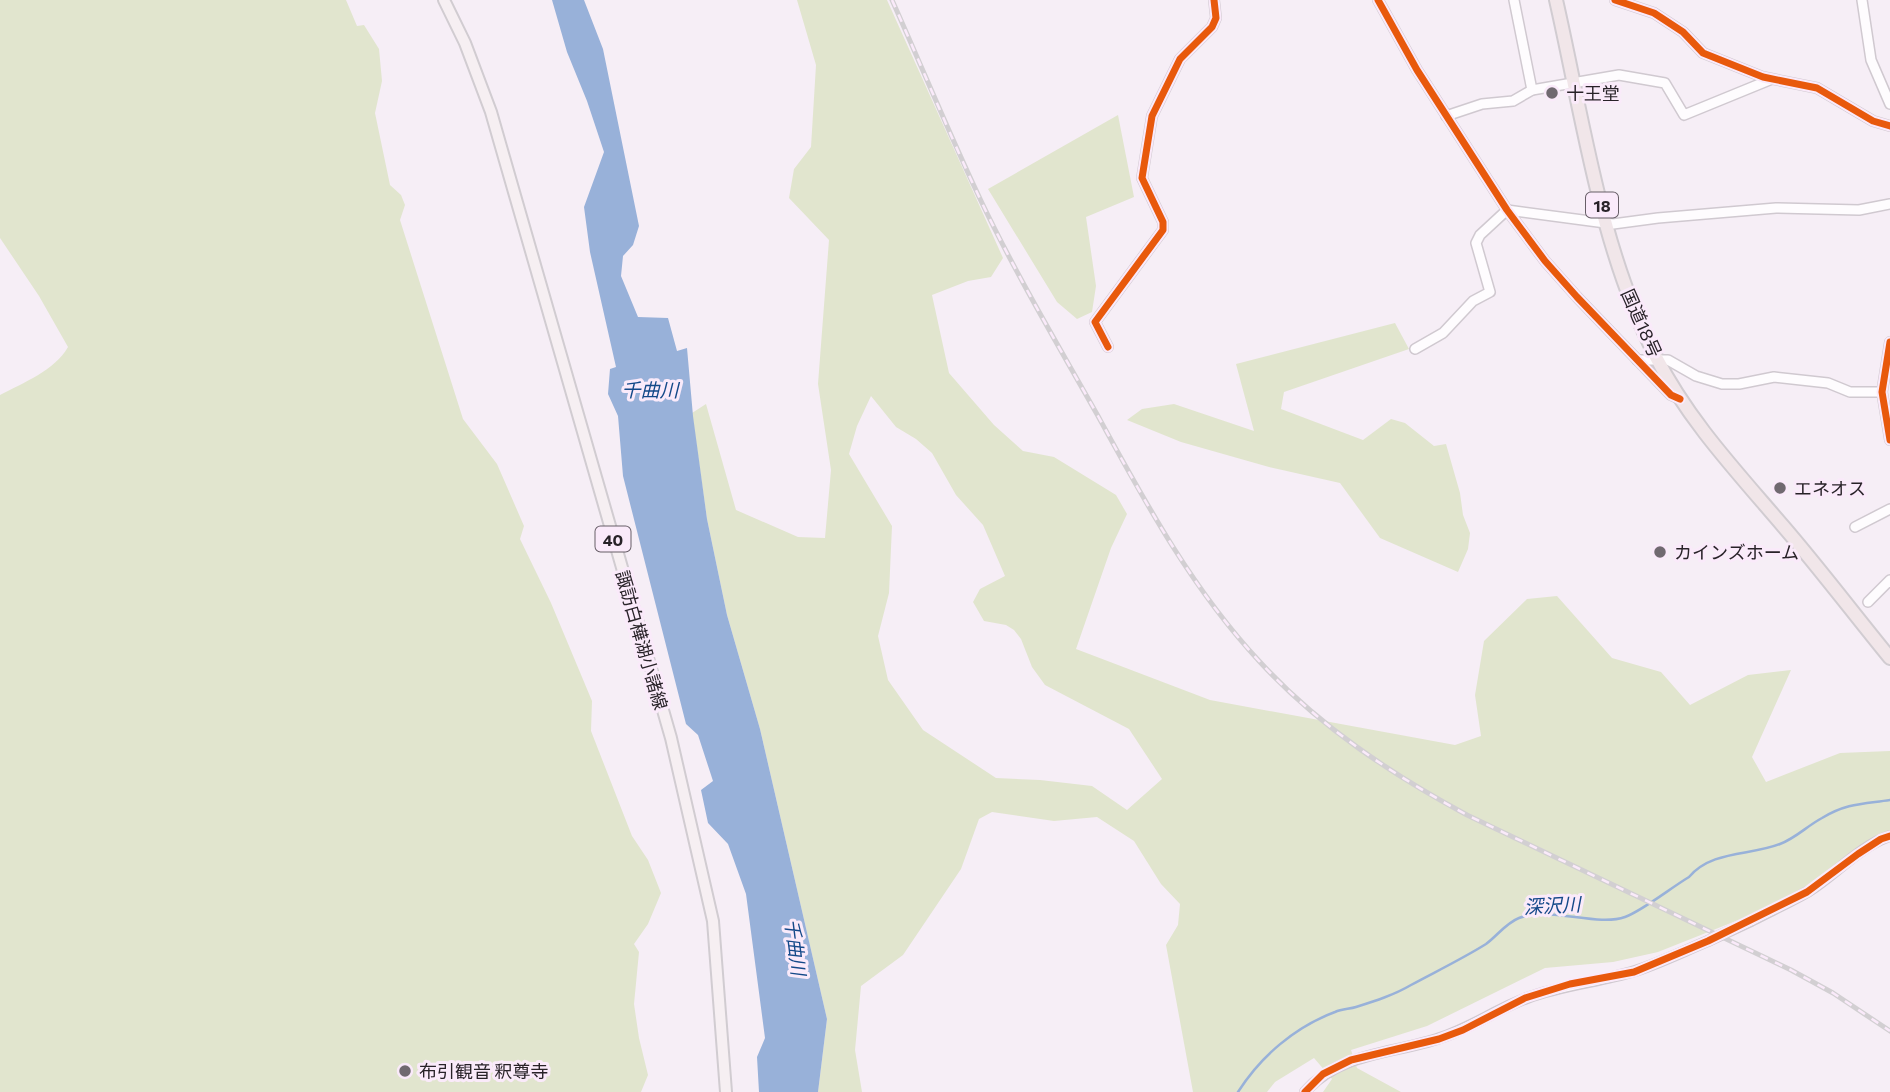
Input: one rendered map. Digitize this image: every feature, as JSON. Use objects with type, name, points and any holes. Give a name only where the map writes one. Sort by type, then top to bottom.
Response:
[{"type":"highway","name":"国道18号","points":[[1556,0],[1607,224],[1626,288],[1657,359],[1680,399],[1701,428],[1890,658]]},
{"type":"main road","name":"諏訪白樺湖小諸線","points":[[444,0],[465,43],[491,112],[671,738],[713,921],[726,1092]]},
{"type":"street","points":[[1108,348],[1095,322],[1163,230],[1163,222],[1142,178],[1152,116],[1180,59],[1212,27],[1216,18],[1214,0]]},
{"type":"street","points":[[1378,0],[1417,71],[1507,210],[1564,283],[1671,395],[1680,399]]},
{"type":"street","points":[[1514,0],[1532,90]]},
{"type":"street","points":[[1615,0],[1654,13],[1683,32],[1703,53],[1772,79],[1817,88],[1872,121],[1890,126]]},
{"type":"street","points":[[1862,0],[1871,60],[1890,104]]},
{"type":"street","points":[[1446,116],[1482,103],[1513,101],[1532,90],[1619,75],[1665,83],[1684,115],[1772,79]]},
{"type":"street","points":[[1507,210],[1607,224],[1776,208],[1859,210],[1890,204]]},
{"type":"street","points":[[1415,349],[1443,332],[1473,301],[1490,292],[1476,243],[1480,235],[1507,210]]},
{"type":"street","points":[[1890,342],[1882,392],[1890,440]]},
{"type":"street","points":[[1637,360],[1668,360],[1696,376],[1722,384],[1739,384],[1773,377],[1828,383],[1850,392],[1882,392]]},
{"type":"street","points":[[1855,527],[1890,509]]},
{"type":"street","points":[[1868,602],[1890,580]]},
{"type":"street","points":[[1305,1092],[1323,1074],[1351,1060],[1439,1039],[1463,1030],[1525,998],[1570,984],[1634,972],[1709,941],[1807,892],[1858,854],[1890,836]]},
{"type":"green space","points":[[0,0],[346,0],[357,26],[364,25],[379,49],[382,81],[375,113],[390,185],[401,195],[405,205],[400,220],[463,419],[497,464],[524,526],[520,539],[551,603],[592,701],[591,731],[632,836],[648,860],[661,893],[648,924],[634,944],[639,952],[634,1004],[648,1075],[641,1092],[0,1092],[0,395],[47,369],[68,347],[39,296],[0,238]]},
{"type":"green space","points":[[797,0],[887,0],[1003,258],[991,277],[968,281],[932,295],[949,373],[994,425],[1023,451],[1054,457],[1116,495],[1127,514],[1111,548],[1076,649],[1210,700],[1455,745],[1481,736],[1475,695],[1484,641],[1527,599],[1557,596],[1612,658],[1661,672],[1690,705],[1748,675],[1791,670],[1752,757],[1766,782],[1840,753],[1890,751],[1890,831],[1856,849],[1805,887],[1746,917],[1658,952],[1613,962],[1545,968],[1427,1026],[1351,1050],[1357,1068],[1401,1092],[1323,1092],[1332,1079],[1314,1058],[1275,1082],[1267,1092],[1193,1092],[1166,945],[1178,925],[1180,904],[1161,884],[1134,841],[1097,817],[1054,821],[992,812],[979,819],[961,869],[903,955],[861,986],[855,1050],[862,1092],[818,1092],[827,1019],[760,729],[727,615],[707,519],[692,413],[706,404],[736,510],[798,537],[825,538],[831,470],[818,384],[829,240],[789,198],[794,169],[811,147],[816,65]],"holes":[[[871,396],[896,427],[932,453],[956,495],[983,525],[1005,576],[980,589],[973,602],[984,621],[1006,625],[1014,630],[1021,639],[1032,667],[1045,685],[1129,729],[1162,779],[1127,810],[1092,786],[996,778],[923,730],[888,680],[878,636],[889,593],[892,526],[849,454],[857,426]]]},
{"type":"green space","points":[[1118,115],[1134,197],[1086,217],[1096,286],[1092,312],[1077,319],[1057,302],[988,189]]},
{"type":"green space","points":[[1395,323],[1409,349],[1284,392],[1281,409],[1363,440],[1391,419],[1405,423],[1434,446],[1446,444],[1470,533],[1468,549],[1458,572],[1380,538],[1340,483],[1269,467],[1181,442],[1127,420],[1142,409],[1174,404],[1254,431],[1236,364]]},
{"type":"water","name":"千曲川","points":[[552,0],[584,0],[603,49],[639,226],[633,245],[623,256],[621,276],[638,317],[668,318],[677,351],[687,348],[707,519],[727,615],[760,729],[827,1019],[818,1092],[759,1092],[757,1057],[765,1038],[746,894],[728,844],[708,823],[701,790],[713,781],[698,735],[686,724],[623,476],[618,416],[608,394],[610,369],[616,367],[590,252],[584,207],[604,152],[567,52]]},
{"type":"waterway","name":"深沢川","points":[[1238,1092],[1257,1066],[1293,1034],[1320,1018],[1405,989],[1486,944],[1514,920],[1544,914],[1601,920],[1625,917],[1709,862],[1780,844],[1839,809],[1890,800]]},
{"type":"railway","points":[[892,0],[982,203],[1038,310],[1171,544],[1213,605],[1260,662],[1331,728],[1439,799],[1467,815],[1791,970],[1833,993],[1890,1031]]},
{"type":"cycle path","points":[[1108,347],[1095,322],[1163,230],[1163,222],[1142,178],[1152,116],[1180,59],[1212,27],[1216,18],[1214,0]]},
{"type":"cycle path","points":[[1378,0],[1417,70],[1507,210],[1545,261],[1671,395],[1680,399]]},
{"type":"cycle path","points":[[1615,0],[1654,13],[1683,32],[1703,53],[1763,77],[1817,88],[1873,121],[1890,126]]},
{"type":"cycle path","points":[[1890,342],[1882,392],[1890,440]]},
{"type":"cycle path","points":[[1305,1092],[1323,1074],[1351,1060],[1439,1039],[1463,1030],[1525,998],[1570,984],[1634,972],[1708,941],[1807,892],[1858,854],[1890,836]]},
{"type":"place","name":"十王堂","points":[[1552,93]]},
{"type":"place","name":"エネオス","points":[[1780,488]]},
{"type":"place","name":"カインズホーム","points":[[1660,552]]},
{"type":"place","name":"布引観音 釈尊寺","points":[[405,1071]]}]
